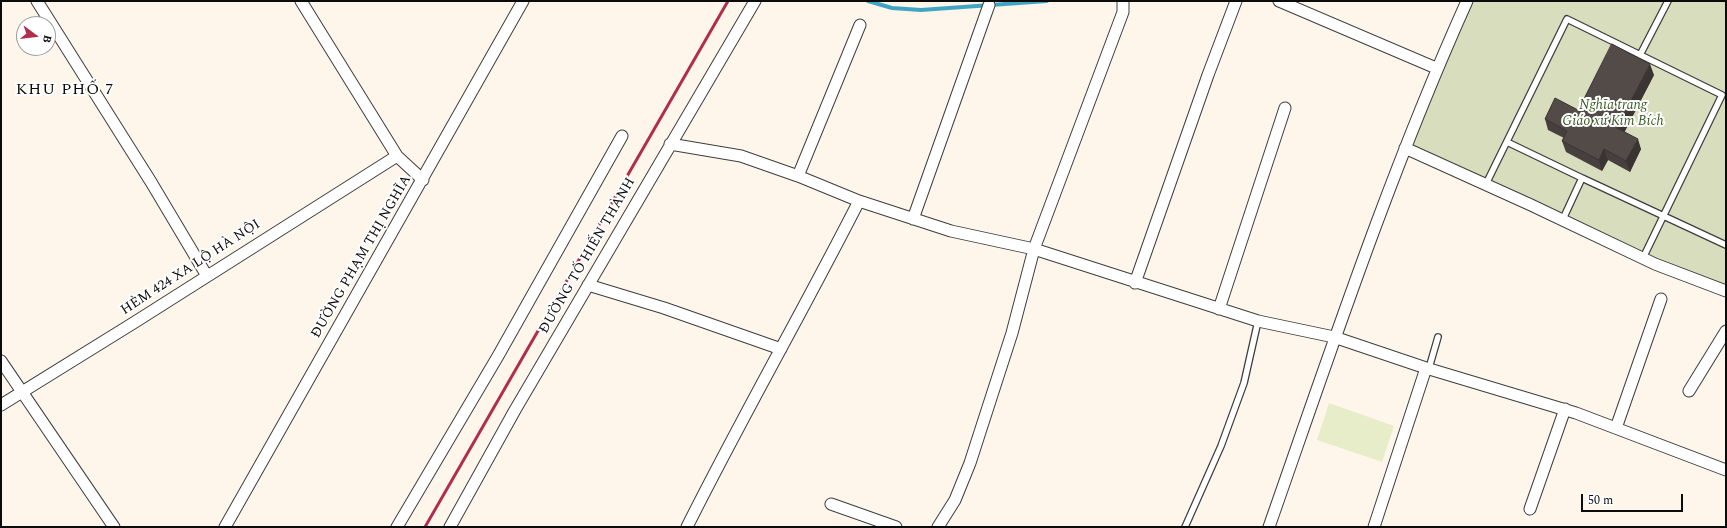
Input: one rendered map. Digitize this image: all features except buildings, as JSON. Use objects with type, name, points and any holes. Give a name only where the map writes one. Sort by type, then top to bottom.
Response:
[{"type":"street","points":[[37,1],[207,276]]},
{"type":"street","points":[[301,1],[397,156],[423,180]]},
{"type":"street","name":"ĐƯỜNG PHẠM THỊ NGHĨA","points":[[225,527],[423,180],[523,1]]},
{"type":"street","name":"ĐƯỜNG TỐ HIẾN THÀNH","points":[[450,527],[511,417],[754,1]]},
{"type":"street","points":[[938,527],[955,500],[988,413],[1012,333],[1034,249],[1123,12],[1123,1]]},
{"type":"street","points":[[1135,283],[1208,75],[1236,1]]},
{"type":"street","points":[[1279,1],[1436,68]]},
{"type":"street","points":[[1271,527],[1334,337],[1367,247],[1436,68],[1466,1]]},
{"type":"street","points":[[913,219],[989,5]]},
{"type":"street","points":[[798,176],[860,25]]},
{"type":"street","points":[[1219,309],[1286,108]]},
{"type":"street","points":[[396,527],[494,362],[622,136]]},
{"type":"street","points":[[670,144],[741,156],[798,176],[859,201],[951,231],[1034,249],[1135,283],[1258,321],[1334,337],[1427,368],[1565,409],[1726,470]]},
{"type":"street","points":[[1405,148],[1563,219],[1643,258],[1726,291]]},
{"type":"street","name":"HẺM 424 XA LỘ HÀ NỘI","points":[[1,405],[397,156]]},
{"type":"street","points":[[687,527],[719,463],[821,276],[859,201]]},
{"type":"street","points":[[588,285],[664,308],[781,349]]},
{"type":"street","points":[[1616,428],[1661,299]]},
{"type":"street","points":[[1689,391],[1726,331]]},
{"type":"street","points":[[1,361],[114,527]]},
{"type":"street","points":[[1374,527],[1427,368]]},
{"type":"street","points":[[1530,509],[1565,409]]},
{"type":"street","points":[[831,504],[896,527]]},
{"type":"lane","points":[[1640,54],[1668,1]]},
{"type":"lane","points":[[1486,184],[1567,19],[1722,95],[1643,258]]},
{"type":"lane","points":[[1507,142],[1726,244]]},
{"type":"lane","points":[[1563,219],[1582,178]]},
{"type":"lane","points":[[1185,527],[1221,446],[1244,383],[1258,321]]},
{"type":"lane","points":[[1427,368],[1438,337]]},
{"type":"green space","name":"Nghĩa trang Giáo xứ Kim Bích","points":[[1472,1],[1726,1],[1726,288],[1655,260],[1411,146]]},
{"type":"green space","points":[[1329,403],[1394,426],[1382,462],[1317,440]]},
{"type":"waterway","points":[[868,1],[892,8],[921,10],[1047,1]]},
{"type":"railway","points":[[425,527],[728,1]]},
{"type":"district","name":"KHU PHỐ 7","points":[[65,91]]}]
